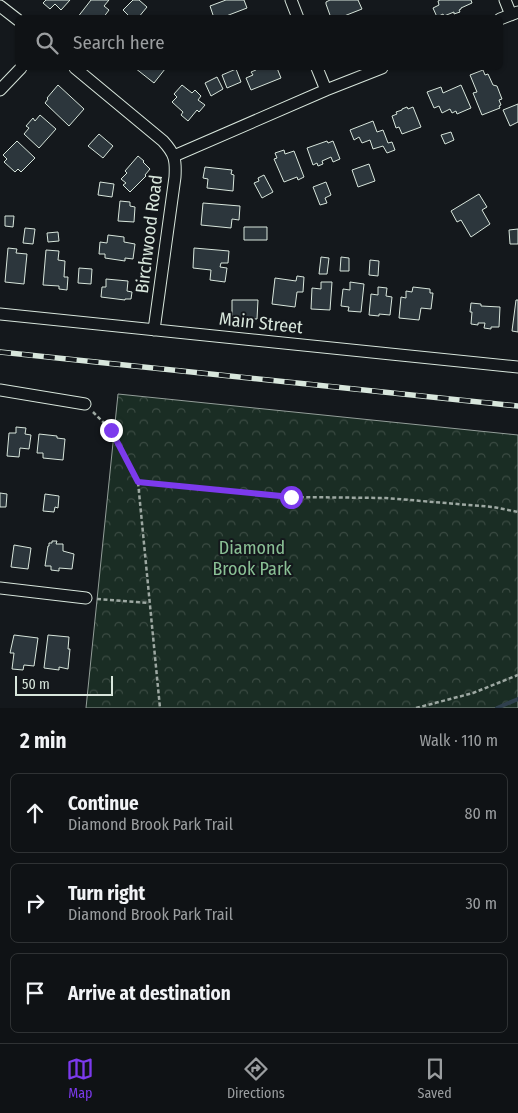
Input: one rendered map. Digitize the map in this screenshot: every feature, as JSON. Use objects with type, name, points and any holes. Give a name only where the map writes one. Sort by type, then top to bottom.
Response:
[{"type":"street","points":[[291,0],[297,15]]},
{"type":"street","points":[[505,0],[510,15]]},
{"type":"street","points":[[0,6],[15,18]]},
{"type":"street","points":[[0,90],[19,70]]},
{"type":"street","name":"Birchwood Road","points":[[77,70],[163,141],[170,148],[174,156],[175,177],[154,330]]},
{"type":"street","points":[[319,70],[326,90]]},
{"type":"street","points":[[174,156],[377,70]]},
{"type":"street","name":"Main Street","points":[[0,314],[518,367]]},
{"type":"street","points":[[0,390],[85,404]]},
{"type":"street","points":[[0,588],[86,598]]},
{"type":"path","points":[[85,404],[111,430],[138,482],[160,708]]},
{"type":"path","points":[[138,482],[291,497],[386,498],[518,512]]},
{"type":"path","points":[[86,598],[149,603]]},
{"type":"path","points":[[416,708],[473,693],[518,676]]},
{"type":"green space","name":"Diamond Brook Park","points":[[118,394],[518,435],[518,708],[86,708]]},
{"type":"building","points":[[46,0],[70,0],[61,10],[55,4],[50,9],[43,3]]},
{"type":"building","points":[[91,0],[109,0],[104,6],[109,10],[105,15],[79,15]]},
{"type":"building","points":[[133,0],[139,0],[147,7],[140,15],[128,15],[123,10]]},
{"type":"building","points":[[226,0],[244,0],[247,8],[229,15],[213,15],[210,6]]},
{"type":"building","points":[[330,0],[358,0],[362,9],[347,15],[330,15],[326,2]]},
{"type":"building","points":[[471,0],[472,3],[461,8],[460,12],[436,15],[433,8],[439,5],[438,1]]},
{"type":"building","points":[[138,70],[164,70],[154,83]]},
{"type":"building","points":[[236,70],[241,82],[227,88],[222,75]]},
{"type":"building","points":[[256,70],[278,70],[281,78],[251,90],[246,78],[253,75],[251,72]]},
{"type":"building","points":[[483,70],[485,75],[488,74],[493,85],[497,86],[502,99],[499,100],[500,108],[482,115],[473,93],[477,92],[470,75]]},
{"type":"building","points":[[217,77],[223,89],[211,96],[205,83]]},
{"type":"building","points":[[58,85],[84,109],[69,126],[45,103]]},
{"type":"building","points":[[182,85],[192,93],[195,90],[201,96],[198,100],[205,105],[199,112],[197,110],[188,121],[181,115],[183,112],[172,102],[177,97],[174,94]]},
{"type":"building","points":[[461,85],[471,108],[457,114],[456,111],[452,113],[450,109],[442,113],[439,106],[434,108],[427,92],[441,87],[443,93]]},
{"type":"building","points":[[518,104],[518,122],[510,126],[503,110]]},
{"type":"building","points":[[407,107],[408,109],[413,107],[421,127],[402,134],[399,127],[396,128],[392,116]]},
{"type":"building","points":[[40,115],[56,129],[39,148],[24,134],[29,128],[26,126],[33,118],[35,121]]},
{"type":"building","points":[[373,121],[377,132],[383,130],[388,143],[392,142],[395,150],[387,153],[383,146],[373,149],[370,140],[362,143],[359,137],[354,140],[350,130]]},
{"type":"building","points":[[451,132],[454,140],[445,144],[441,135]]},
{"type":"building","points":[[99,134],[113,146],[103,158],[88,146]]},
{"type":"building","points":[[17,141],[35,158],[21,172],[18,169],[15,172],[4,162],[7,159],[3,155]]},
{"type":"building","points":[[327,141],[328,143],[333,141],[340,159],[333,162],[331,157],[322,161],[323,164],[318,166],[317,163],[313,165],[307,148]]},
{"type":"building","points":[[284,150],[285,154],[294,151],[304,177],[298,180],[297,177],[284,182],[274,159],[277,158],[275,153]]},
{"type":"building","points":[[138,156],[150,169],[146,176],[130,192],[123,185],[126,183],[121,179],[127,173],[125,171]]},
{"type":"building","points":[[369,164],[375,181],[358,187],[352,170]]},
{"type":"building","points":[[205,167],[232,170],[231,174],[234,175],[233,191],[207,188],[208,179],[203,178]]},
{"type":"building","points":[[264,175],[273,192],[262,198],[254,183],[259,181],[258,178]]},
{"type":"building","points":[[100,182],[114,184],[112,197],[98,195]]},
{"type":"building","points":[[326,182],[331,195],[325,198],[327,203],[320,205],[313,187]]},
{"type":"building","points":[[479,194],[487,207],[482,210],[490,224],[471,237],[461,220],[457,222],[451,211]]},
{"type":"building","points":[[120,201],[130,202],[130,206],[135,207],[134,222],[118,221]]},
{"type":"building","points":[[203,203],[240,206],[239,220],[232,219],[231,228],[201,225]]},
{"type":"building","points":[[5,216],[14,216],[13,227],[5,226]]},
{"type":"building","points":[[244,227],[267,227],[267,240],[244,240]]},
{"type":"building","points":[[25,228],[35,229],[33,244],[23,243]]},
{"type":"building","points":[[518,229],[518,244],[510,244],[509,230]]},
{"type":"building","points":[[58,232],[59,241],[48,242],[47,233]]},
{"type":"building","points":[[108,235],[124,237],[124,242],[135,244],[133,259],[125,258],[125,261],[105,258],[105,254],[99,254],[100,242],[107,243]]},
{"type":"building","points":[[8,248],[17,249],[16,253],[27,254],[24,284],[5,282]]},
{"type":"building","points":[[194,248],[229,251],[228,263],[221,263],[220,267],[227,268],[225,282],[210,280],[211,270],[193,268]]},
{"type":"building","points":[[46,250],[59,251],[58,260],[65,261],[64,277],[68,277],[67,290],[59,289],[59,286],[43,285]]},
{"type":"building","points":[[321,257],[329,258],[327,274],[319,274]]},
{"type":"building","points":[[341,257],[349,258],[349,271],[340,271]]},
{"type":"building","points":[[370,260],[379,261],[378,276],[369,275]]},
{"type":"building","points":[[79,268],[92,269],[91,284],[78,283]]},
{"type":"building","points":[[297,276],[304,277],[303,292],[297,292],[295,307],[272,304],[275,278],[296,281]]},
{"type":"building","points":[[106,279],[128,281],[127,291],[132,292],[131,299],[101,297],[102,287],[106,287]]},
{"type":"building","points":[[321,282],[332,282],[330,310],[311,309],[312,288],[321,289]]},
{"type":"building","points":[[350,282],[364,284],[361,312],[348,311],[349,307],[341,306],[343,289],[350,290]]},
{"type":"building","points":[[378,287],[387,288],[386,296],[392,297],[390,315],[369,315],[371,294],[378,295]]},
{"type":"building","points":[[413,287],[430,289],[430,293],[433,293],[431,309],[421,308],[419,320],[399,318],[401,297],[406,298],[406,291],[412,292]]},
{"type":"building","points":[[232,300],[258,300],[257,319],[232,318]]},
{"type":"building","points":[[516,300],[518,300],[518,332],[512,331]]},
{"type":"building","points":[[471,303],[481,304],[481,306],[500,307],[499,327],[491,327],[491,329],[484,328],[485,323],[471,324]]},
{"type":"building","points":[[16,427],[26,428],[25,434],[31,435],[29,449],[20,448],[19,457],[7,456],[9,433],[16,433]]},
{"type":"building","points":[[39,434],[65,439],[63,460],[43,458],[43,453],[37,453]]},
{"type":"building","points":[[0,493],[7,494],[6,507],[0,507]]},
{"type":"building","points":[[45,494],[59,496],[58,508],[55,507],[54,512],[43,511]]},
{"type":"building","points":[[52,541],[57,541],[56,544],[63,544],[63,551],[74,554],[72,569],[59,568],[59,571],[51,570],[51,566],[45,566],[48,546]]},
{"type":"building","points":[[14,545],[31,548],[28,569],[11,567]]},
{"type":"building","points":[[14,635],[38,638],[34,666],[24,665],[23,670],[12,669],[14,653],[10,653]]},
{"type":"building","points":[[48,635],[69,637],[68,669],[59,667],[59,670],[44,668]]},
{"type":"waterway","points":[[497,708],[518,699]]},
{"type":"railway","points":[[0,352],[518,406]]},
{"type":"route","points":[[111,430],[138,482],[291,497]]}]
